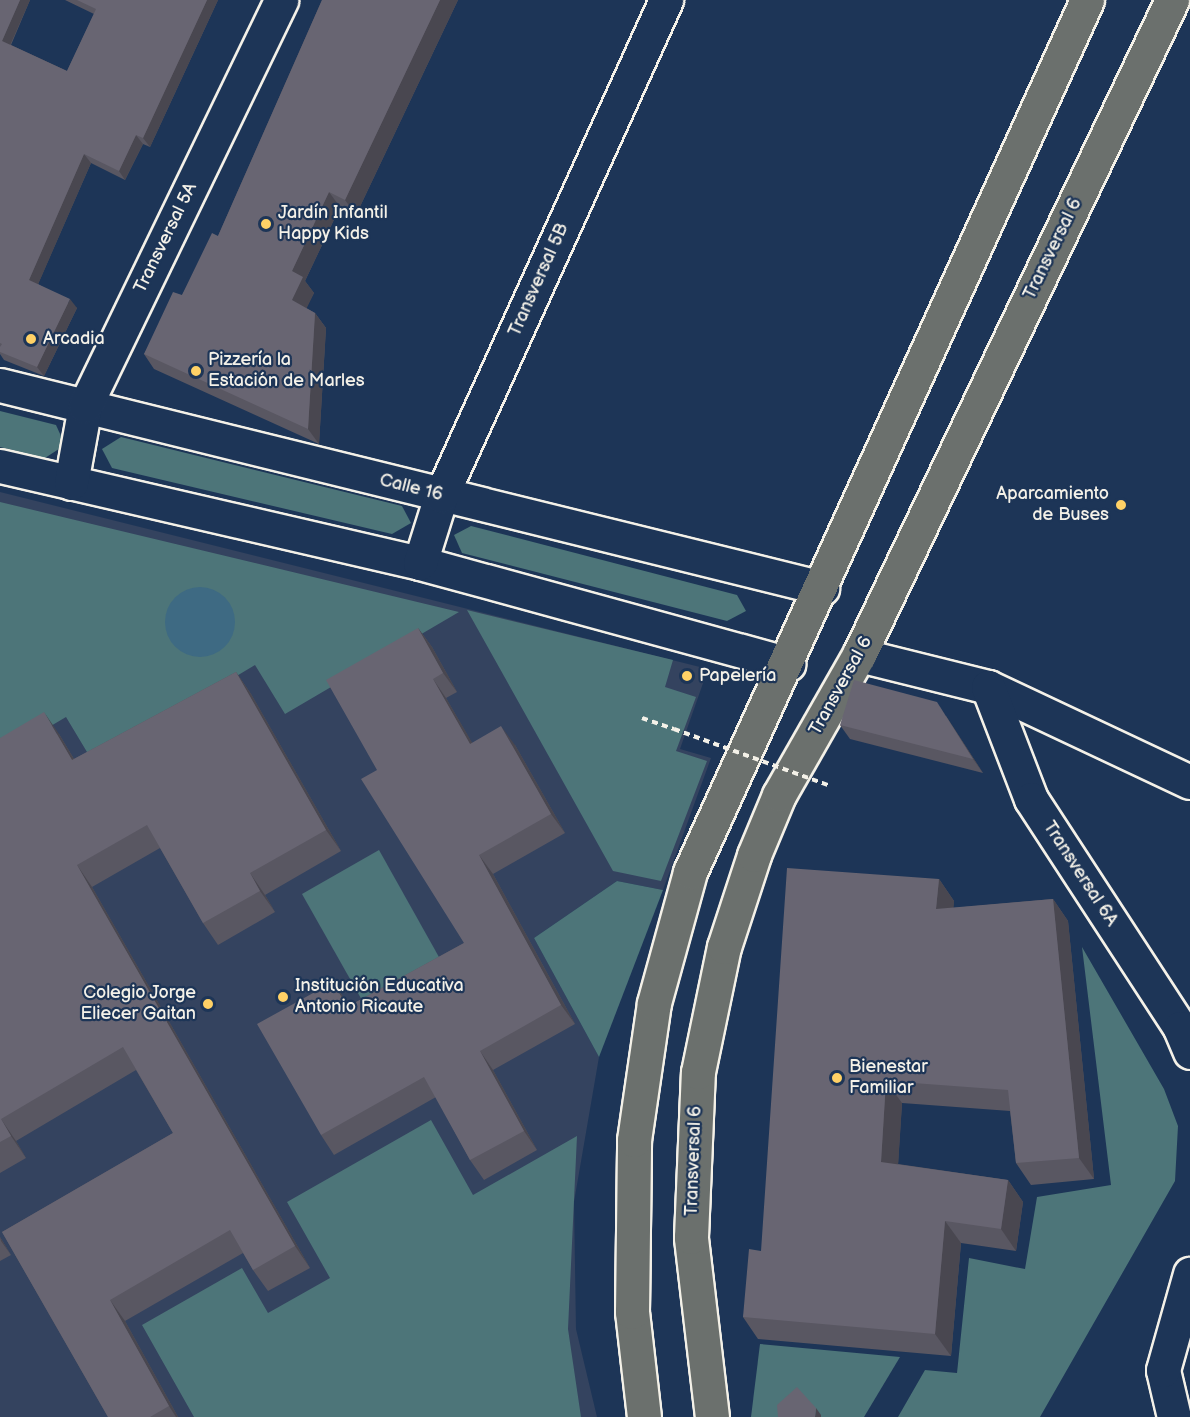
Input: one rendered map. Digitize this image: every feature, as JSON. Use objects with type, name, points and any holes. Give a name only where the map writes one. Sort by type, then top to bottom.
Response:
[{"type":"main road","points":[[643,1415],[632,1312],[634,1140],[654,1003],[690,872],[788,664],[1087,0]]},
{"type":"main road","name":"Transversal 6","points":[[712,1417],[691,1237],[698,1072],[723,947],[754,855],[779,795],[859,655],[1172,0]]},
{"type":"street","name":"Transversal 5A","points":[[71,483],[85,406],[281,0]]},
{"type":"street","name":"Transversal 5B","points":[[420,563],[441,496],[666,0]]},
{"type":"street","name":"Calle 16","points":[[0,385],[441,496],[822,588]]},
{"type":"street","points":[[0,466],[420,563],[788,664]]},
{"type":"street","points":[[859,655],[988,687],[1190,783]]},
{"type":"street","name":"Transversal 6A","points":[[988,687],[1031,799],[1180,1028],[1190,1052]]},
{"type":"street","points":[[1174,1417],[1163,1370],[1190,1274]]},
{"type":"path","points":[[642,718],[828,785]]},
{"type":"shaded area","name":"Institución Educativa Antonio Ricaute","points":[[0,492],[708,669],[680,749],[711,758],[663,890],[617,881],[534,938],[599,1057],[574,1202],[576,1329],[597,1417],[0,1417]]},
{"type":"shaded area","points":[[200,587],[213,590],[225,597],[232,609],[235,622],[232,635],[225,647],[213,654],[200,657],[187,654],[175,647],[168,635],[165,622],[168,609],[175,597],[187,590]]},
{"type":"green space","points":[[0,411],[56,425],[65,445],[45,458],[0,447]]},
{"type":"green space","points":[[121,437],[402,506],[411,523],[392,534],[112,468],[102,449]]},
{"type":"green space","points":[[0,502],[459,612],[285,714],[255,665],[93,762],[66,717],[0,756]]},
{"type":"green space","points":[[471,526],[737,595],[746,611],[727,621],[462,553],[454,535]]},
{"type":"green space","points":[[467,610],[673,660],[665,687],[696,697],[676,751],[707,761],[661,881],[613,871]]},
{"type":"green space","points":[[379,850],[444,966],[367,1009],[302,894]]},
{"type":"green space","points":[[617,881],[663,890],[599,1057],[534,938]]},
{"type":"green space","points":[[1082,947],[1164,1089],[1178,1126],[1175,1181],[1040,1417],[898,1417],[925,1370],[957,1373],[969,1258],[1025,1269],[1037,1197],[1111,1185]]},
{"type":"green space","points":[[431,1120],[473,1195],[577,1136],[568,1329],[581,1417],[194,1417],[142,1325],[242,1268],[268,1313],[330,1278],[287,1202]]},
{"type":"green space","points":[[760,1344],[900,1357],[864,1417],[751,1417]]},
{"type":"building","points":[[0,0],[20,0],[2,41],[67,71],[96,9],[77,0],[207,0],[143,138],[136,135],[119,171],[84,154],[29,280],[70,299],[37,367],[0,352],[2,344],[0,343]]},
{"type":"building","points":[[322,0],[440,0],[345,200],[329,192],[292,271],[303,277],[292,300],[315,313],[308,429],[144,354],[173,292],[182,295],[212,233],[218,236]]},
{"type":"building","points":[[418,628],[443,673],[433,679],[470,744],[501,726],[551,814],[479,855],[561,1005],[480,1051],[524,1131],[470,1160],[424,1077],[321,1135],[257,1024],[333,982],[347,1007],[464,943],[361,779],[377,770],[326,680]]},
{"type":"building","points":[[236,672],[326,830],[250,873],[260,891],[203,923],[147,825],[77,865],[295,1246],[253,1270],[230,1230],[110,1300],[169,1406],[150,1417],[108,1417],[2,1232],[173,1133],[123,1047],[1,1119],[11,1136],[0,1142],[0,738],[44,712],[72,760]]},
{"type":"building","points":[[854,680],[937,702],[973,759],[840,725]]},
{"type":"building","points":[[787,868],[939,879],[936,909],[1053,899],[1079,1158],[1016,1163],[1008,1090],[886,1081],[881,1162],[1008,1180],[1001,1229],[945,1221],[935,1334],[743,1317],[749,1249],[761,1251]]},
{"type":"building","points":[[797,1387],[816,1408],[815,1417],[778,1417],[777,1405]]},
{"type":"place","name":"Jardín Infantil Happy Kids","points":[[266,224]]},
{"type":"place","name":"Arcadia","points":[[31,339]]},
{"type":"place","name":"Pizzería la Estación de Marles","points":[[196,371]]},
{"type":"place","name":"Aparcamiento de Buses","points":[[1121,505]]},
{"type":"place","name":"Papelería","points":[[687,676]]},
{"type":"place","name":"Institución Educativa Antonio Ricaute","points":[[283,997]]},
{"type":"place","name":"Colegio Jorge Eliecer Gaitan","points":[[208,1004]]},
{"type":"place","name":"Bienestar Familiar","points":[[837,1078]]}]
